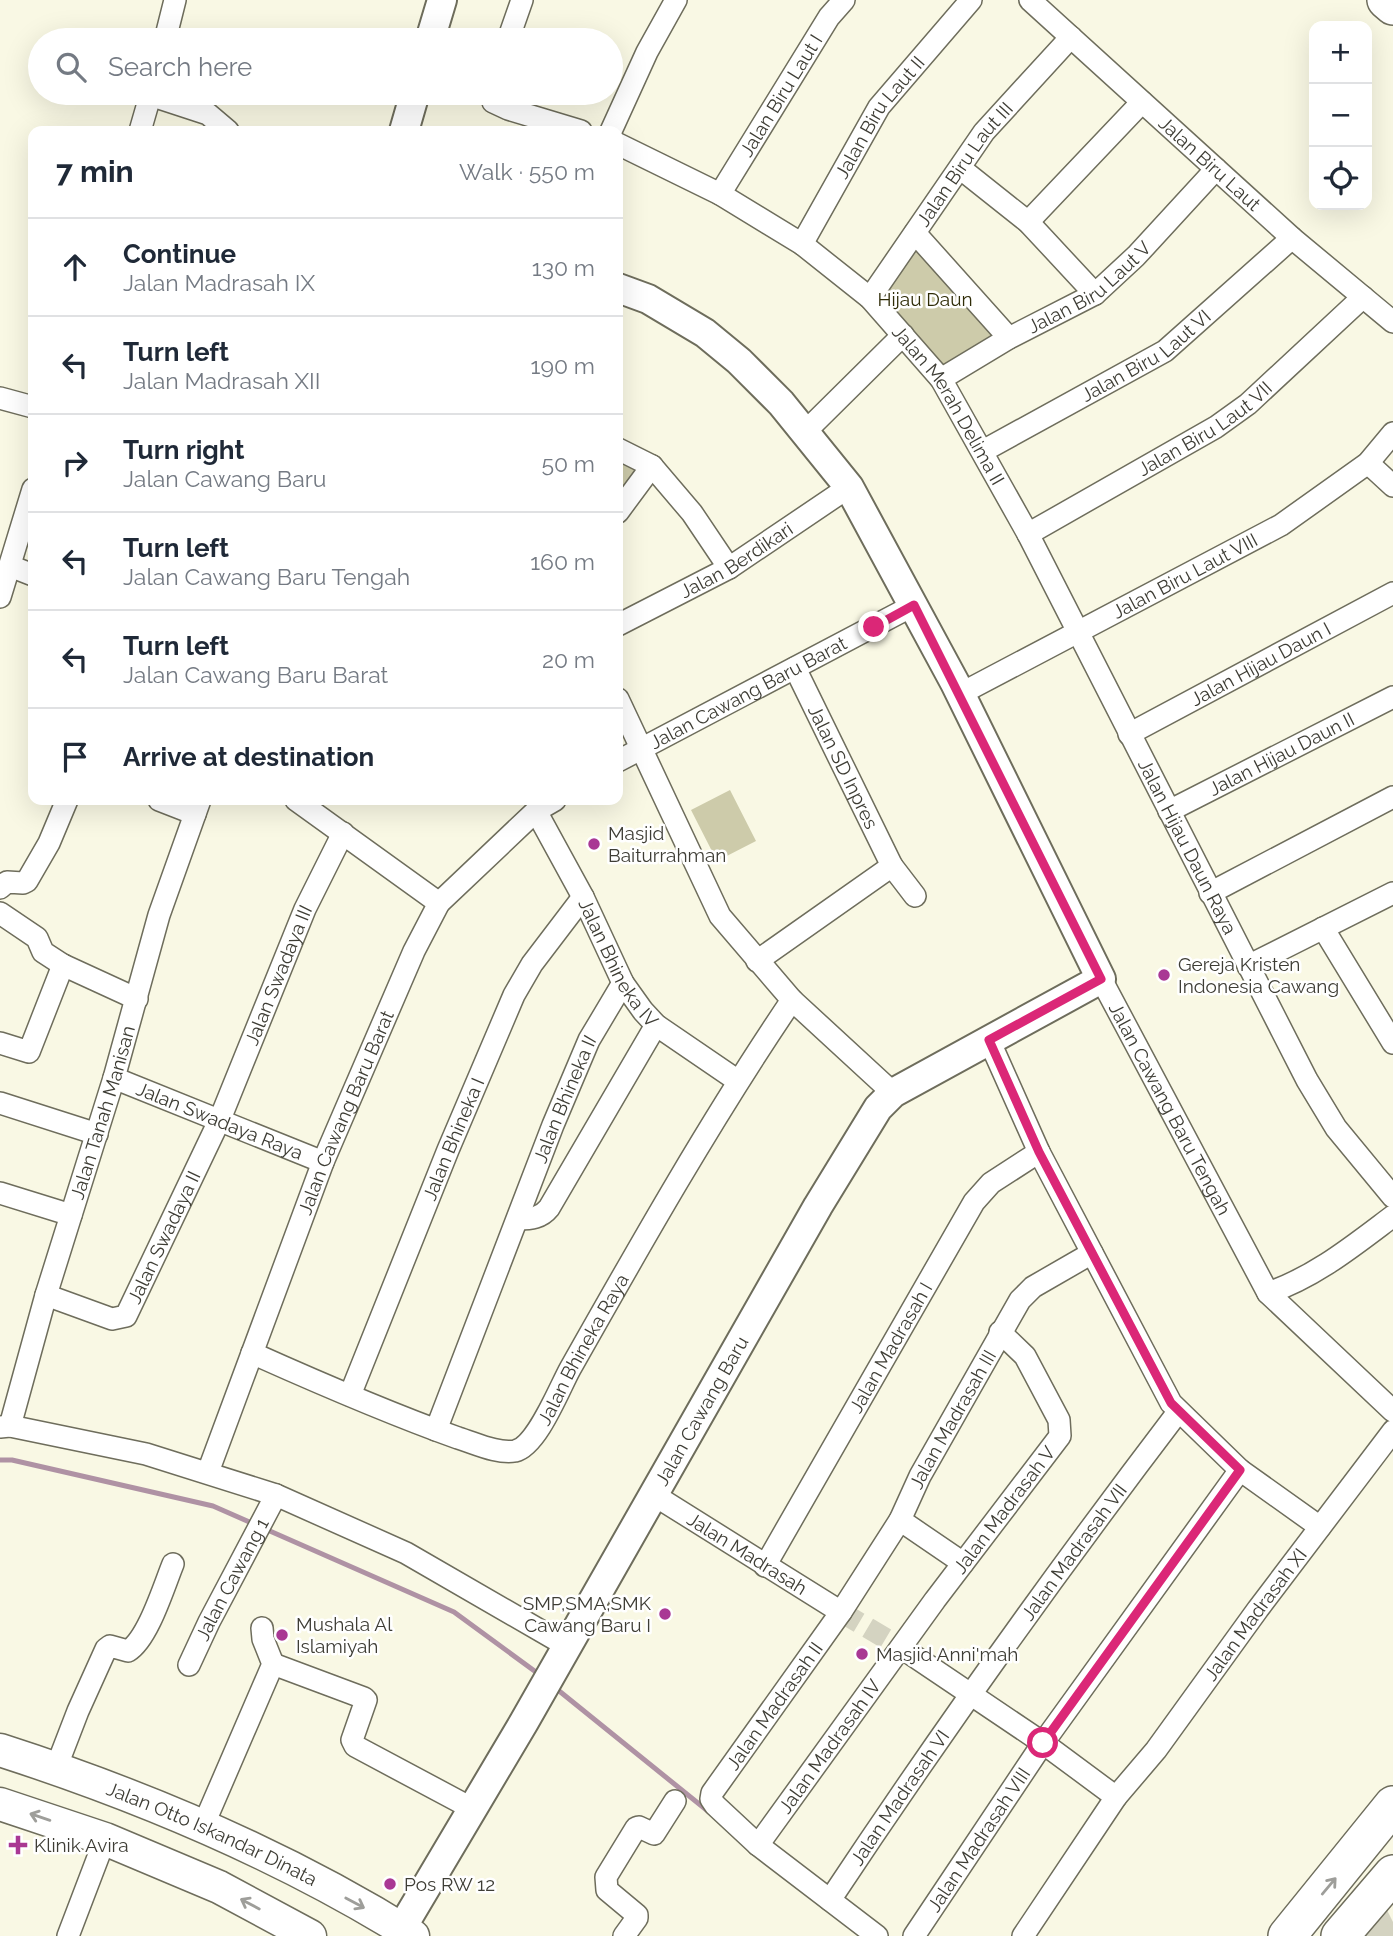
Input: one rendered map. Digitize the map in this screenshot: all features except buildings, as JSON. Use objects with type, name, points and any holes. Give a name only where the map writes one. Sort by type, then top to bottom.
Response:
[{"type":"highway","points":[[1386,0],[1393,6]]},
{"type":"highway","points":[[1287,1936],[1393,1805]]},
{"type":"highway","points":[[1340,1936],[1393,1874]]},
{"type":"main road","name":"Jalan Otto Iskandar Dinata","points":[[0,1751],[56,1768],[203,1826],[277,1861],[404,1934]]},
{"type":"main road","points":[[0,1804],[105,1839],[219,1887],[310,1936]]},
{"type":"street","points":[[168,28],[175,0]]},
{"type":"street","points":[[434,28],[442,0]]},
{"type":"street","points":[[512,28],[522,0]]},
{"type":"street","points":[[623,105],[647,52],[676,0]]},
{"type":"street","name":"Jalan Biru Laut I","points":[[720,194],[829,17],[844,0]]},
{"type":"street","name":"Jalan Biru Laut II","points":[[802,244],[879,107],[971,0]]},
{"type":"street","name":"Jalan Biru Laut","points":[[1030,0],[1292,238],[1393,322]]},
{"type":"street","name":"Jalan Biru Laut III","points":[[870,298],[984,132],[1071,37]]},
{"type":"street","points":[[1027,222],[1142,102]]},
{"type":"street","points":[[141,126],[148,105]]},
{"type":"street","points":[[182,105],[208,114],[222,126]]},
{"type":"street","points":[[405,126],[412,105]]},
{"type":"street","points":[[499,105],[564,126]]},
{"type":"street","points":[[613,126],[623,105]]},
{"type":"street","name":"Jalan Merah Delima II","points":[[623,146],[720,194],[802,244],[870,298],[941,379],[1028,534],[1079,633]]},
{"type":"street","points":[[960,168],[1027,222],[1095,294]]},
{"type":"street","name":"Jalan Biru Laut V","points":[[941,379],[1009,338],[1095,294],[1136,256],[1216,169]]},
{"type":"street","points":[[915,233],[1009,338]]},
{"type":"street","name":"Jalan Biru Laut VI","points":[[983,452],[1165,351],[1292,238]]},
{"type":"street","name":"Jalan Cawang Baru Tengah","points":[[623,290],[648,299],[705,333],[773,394],[849,486],[960,694],[1101,979],[1268,1293],[1393,1411]]},
{"type":"street","name":"Jalan Biru Laut VII","points":[[1028,534],[1216,427],[1248,404],[1363,297]]},
{"type":"street","points":[[806,431],[904,335]]},
{"type":"street","points":[[0,398],[28,406]]},
{"type":"street","name":"Jalan Biru Laut VIII","points":[[960,694],[1282,525],[1367,463],[1393,433]]},
{"type":"street","points":[[623,452],[652,466],[692,513],[729,568]]},
{"type":"street","points":[[1367,463],[1393,486]]},
{"type":"street","points":[[623,505],[652,466]]},
{"type":"street","name":"Jalan Berdikari","points":[[623,622],[729,568],[849,486]]},
{"type":"street","points":[[0,597],[28,506]]},
{"type":"street","points":[[10,566],[28,573]]},
{"type":"street","name":"Jalan Hijau Daun I","points":[[1129,734],[1393,593]]},
{"type":"street","name":"Jalan Cawang Baru Barat","points":[[623,758],[914,605]]},
{"type":"street","name":"Jalan Hijau Daun Raya","points":[[1079,633],[1307,1080],[1336,1128],[1393,1198]]},
{"type":"street","name":"Jalan SD Inpres","points":[[795,668],[892,866],[915,896]]},
{"type":"street","name":"Jalan Hijau Daun II","points":[[1169,811],[1393,697]]},
{"type":"street","points":[[623,710],[720,916],[792,1000],[893,1093]]},
{"type":"street","points":[[1210,892],[1393,797]]},
{"type":"street","points":[[0,888],[7,882],[27,881],[49,843],[64,805]]},
{"type":"street","points":[[303,805],[439,903]]},
{"type":"street","name":"Jalan Cawang Baru Barat","points":[[208,1472],[323,1162],[414,951],[439,903],[536,811],[546,805]]},
{"type":"street","name":"Jalan Tanah Manisan","points":[[5,1427],[114,1078],[159,915],[197,807]]},
{"type":"street","name":"Jalan Bhineka IV","points":[[536,811],[583,897],[623,983],[656,1025],[738,1081]]},
{"type":"street","name":"Jalan Swadaya III","points":[[220,1119],[305,909],[343,833]]},
{"type":"street","points":[[757,961],[892,866]]},
{"type":"street","points":[[1248,966],[1393,893]]},
{"type":"street","name":"Jalan Bhineka I","points":[[350,1395],[448,1150],[514,995],[532,964],[583,897]]},
{"type":"street","points":[[0,913],[37,938],[43,952],[62,965],[136,999]]},
{"type":"street","points":[[1323,928],[1393,1043]]},
{"type":"street","points":[[0,1043],[29,1052],[62,965]]},
{"type":"street","name":"Jalan Cawang Baru","points":[[404,1934],[818,1206],[878,1108],[893,1093],[1101,979]]},
{"type":"street","name":"Jalan Bhineka II","points":[[436,1430],[589,1040],[623,983]]},
{"type":"street","name":"Jalan Bhineka Raya","points":[[252,1353],[436,1430],[490,1448],[512,1452],[522,1448],[532,1439],[738,1081],[792,1000]]},
{"type":"street","name":"Jalan Bhineka II","points":[[518,1219],[535,1218],[549,1208],[656,1025]]},
{"type":"street","points":[[989,1040],[1039,1152],[1165,1393],[1178,1412],[1240,1470],[1320,1527]]},
{"type":"street","name":"Jalan Swadaya Raya","points":[[114,1078],[323,1162]]},
{"type":"street","points":[[0,1103],[97,1134]]},
{"type":"street","name":"Jalan Swadaya II","points":[[46,1295],[112,1320],[126,1316],[220,1119]]},
{"type":"street","name":"Jalan Madrasah I","points":[[765,1566],[974,1202],[986,1188],[1039,1152]]},
{"type":"street","points":[[0,1193],[71,1215]]},
{"type":"street","points":[[1268,1293],[1296,1284],[1393,1216]]},
{"type":"street","name":"Jalan Madrasah III","points":[[841,1612],[900,1520],[920,1476],[1020,1300],[1032,1287],[1092,1254]]},
{"type":"street","name":"Jalan Madrasah V","points":[[902,1648],[1061,1432],[1059,1420],[1025,1356],[1000,1332]]},
{"type":"street","name":"Jalan Madrasah VII","points":[[973,1694],[1119,1489],[1178,1412]]},
{"type":"street","points":[[5,1427],[146,1454],[276,1494],[406,1553],[567,1646]]},
{"type":"street","name":"Jalan Madrasah XI","points":[[1023,1936],[1116,1797],[1156,1750],[1393,1431]]},
{"type":"street","name":"Jalan Madrasah VIII","points":[[914,1936],[1043,1743],[1240,1470]]},
{"type":"street","name":"Jalan Cawang 1","points":[[189,1665],[276,1494]]},
{"type":"street","name":"Jalan Madrasah","points":[[654,1495],[841,1612]]},
{"type":"street","points":[[900,1520],[963,1563]]},
{"type":"street","points":[[56,1768],[106,1649],[110,1646],[128,1651],[134,1647],[145,1631],[173,1564]]},
{"type":"street","name":"Jalan Madrasah II","points":[[758,1845],[715,1805],[711,1799],[714,1788],[841,1612]]},
{"type":"street","points":[[203,1826],[273,1664],[263,1639],[262,1628]]},
{"type":"street","points":[[902,1648],[973,1694],[1116,1797]]},
{"type":"street","name":"Jalan Madrasah IV","points":[[758,1845],[902,1648]]},
{"type":"street","points":[[273,1664],[364,1698],[366,1704],[352,1740],[355,1746],[474,1809]]},
{"type":"street","name":"Jalan Madrasah VI","points":[[830,1900],[896,1800],[973,1694]]},
{"type":"street","points":[[624,1936],[638,1918],[607,1890],[606,1877],[636,1828],[654,1834],[675,1801]]},
{"type":"street","points":[[68,1936],[105,1839]]},
{"type":"street","points":[[758,1845],[877,1936]]},
{"type":"green space","name":"Hijau Daun","points":[[915,240],[1005,336],[941,371],[932,352],[876,295]]},
{"type":"green space","points":[[623,461],[644,473],[623,500]]},
{"type":"green space","points":[[730,790],[756,841],[717,861],[691,810]]},
{"type":"waterway","points":[[0,1460],[12,1460],[213,1506],[254,1524]]},
{"type":"waterway","points":[[263,1528],[454,1612],[540,1675]]},
{"type":"waterway","points":[[553,1686],[709,1812]]},
{"type":"tunnel","points":[[841,1612],[902,1648]]},
{"type":"tunnel","points":[[1365,1936],[1393,1922]]},
{"type":"place","name":"Masjid Baiturrahman","points":[[594,844]]},
{"type":"place","name":"Gereja Kristen Indonesia Cawang","points":[[1164,975]]},
{"type":"place","name":"SMP,SMA,SMK Cawang Baru I","points":[[665,1614]]},
{"type":"place","name":"Mushala Al Islamiyah","points":[[282,1635]]},
{"type":"place","name":"Masjid Anni'mah","points":[[862,1654]]},
{"type":"place","name":"Klinik Avira","points":[[18,1845]]},
{"type":"place","name":"Pos RW 12","points":[[390,1884]]},
{"type":"route","points":[[874,627],[914,605],[1101,979],[989,1040],[1039,1152],[1171,1403],[1240,1470],[1043,1743]]}]
